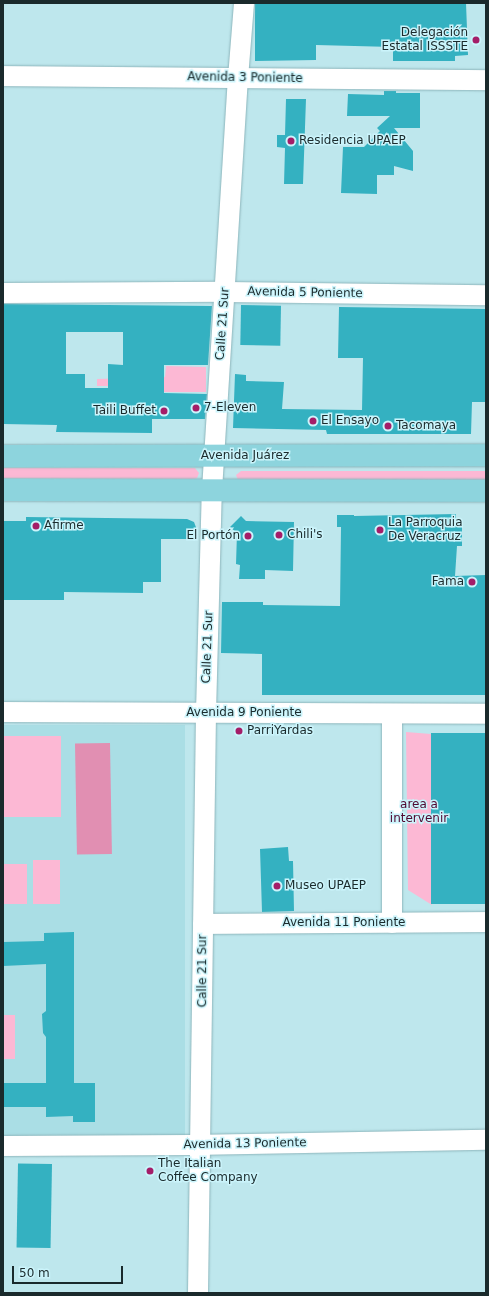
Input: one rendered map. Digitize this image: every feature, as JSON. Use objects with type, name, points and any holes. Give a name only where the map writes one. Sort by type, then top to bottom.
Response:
[{"type":"main road","name":"Avenida Juárez","points":[[3,456],[215,457],[486,455]]},
{"type":"main road","points":[[3,490],[486,491]]},
{"type":"street","name":"Calle 21 Sur","points":[[198,1293],[206,713],[212,490],[244,3]]},
{"type":"street","name":"Avenida 3 Poniente","points":[[3,76],[486,80]]},
{"type":"street","name":"Avenida 5 Poniente","points":[[3,293],[225,292],[486,295]]},
{"type":"street","name":"Avenida 9 Poniente","points":[[3,712],[486,714]]},
{"type":"street","points":[[392,714],[392,923]]},
{"type":"street","name":"Avenida 11 Poniente","points":[[203,924],[486,922]]},
{"type":"street","name":"Avenida 13 Poniente","points":[[3,1146],[200,1145],[486,1140]]},
{"type":"shaded area","points":[[3,725],[185,725],[185,1138],[3,1138]]},
{"type":"shaded area","points":[[110,743],[112,854],[77,855],[75,744]]},
{"type":"green space","points":[[166,366],[206,367],[206,392],[116,392],[116,386],[97,386],[97,379],[165,377]]},
{"type":"green space","points":[[3,468],[195,468],[199,473],[197,478],[194,479],[3,478]]},
{"type":"green space","points":[[241,471],[486,471],[486,481],[238,480],[236,475]]},
{"type":"green space","name":"area a intervenir","points":[[406,732],[431,734],[432,905],[408,890]]},
{"type":"green space","points":[[3,736],[61,736],[61,817],[3,817]]},
{"type":"green space","points":[[33,860],[60,860],[60,904],[33,904]]},
{"type":"green space","points":[[3,864],[27,864],[27,904],[3,904]]},
{"type":"green space","points":[[3,1015],[15,1015],[15,1059],[3,1059]]},
{"type":"building","points":[[255,3],[466,3],[468,55],[455,56],[455,61],[393,61],[393,47],[316,45],[316,60],[255,61]]},
{"type":"building","points":[[384,91],[396,91],[396,93],[420,93],[420,128],[394,128],[413,151],[413,171],[394,166],[394,175],[377,175],[377,194],[341,193],[343,147],[364,147],[380,131],[377,128],[390,116],[347,116],[348,94],[384,95]]},
{"type":"building","name":"Residencia UPAEP","points":[[286,99],[306,99],[303,184],[284,184],[285,148],[277,147],[277,135],[285,135]]},
{"type":"building","points":[[3,304],[212,306],[208,365],[164,365],[164,393],[207,394],[205,419],[152,419],[152,433],[56,432],[57,425],[3,424]],"holes":[[[66,332],[123,332],[123,365],[108,364],[108,388],[85,388],[85,374],[66,374]]]},
{"type":"building","points":[[241,305],[281,306],[280,346],[240,345]]},
{"type":"building","points":[[339,307],[486,309],[485,402],[472,402],[471,434],[327,434],[326,430],[233,428],[235,374],[246,375],[246,381],[284,382],[282,409],[362,410],[363,358],[338,358]]},
{"type":"building","points":[[456,514],[456,525],[462,525],[462,546],[457,546],[455,576],[486,575],[486,695],[262,695],[262,654],[221,653],[222,602],[263,602],[263,605],[340,606],[341,527],[337,527],[337,515]]},
{"type":"building","points":[[241,516],[246,521],[294,522],[293,571],[265,570],[265,579],[239,579],[240,565],[236,564],[237,533],[230,527]]},
{"type":"building","points":[[26,517],[187,519],[194,522],[197,530],[194,536],[187,539],[161,539],[161,582],[143,582],[143,593],[64,592],[64,600],[3,600],[3,521],[26,521]]},
{"type":"building","points":[[431,733],[486,733],[486,904],[431,904]]},
{"type":"building","name":"Museo UPAEP","points":[[288,847],[289,861],[293,861],[294,911],[262,912],[260,849]]},
{"type":"building","points":[[74,932],[74,1083],[95,1083],[95,1122],[73,1122],[73,1116],[46,1117],[46,1107],[3,1107],[3,1083],[46,1083],[46,1037],[43,1033],[42,1014],[46,1011],[46,964],[3,966],[3,942],[44,941],[44,933]]},
{"type":"building","points":[[18,1163],[52,1164],[51,1248],[17,1247]]},
{"type":"place","name":"Delegación Estatal ISSSTE","points":[[476,40]]},
{"type":"place","name":"Residencia UPAEP","points":[[291,141]]},
{"type":"place","name":"7-Eleven","points":[[196,408]]},
{"type":"place","name":"Taili Buffet","points":[[164,411]]},
{"type":"place","name":"El Ensayo","points":[[313,421]]},
{"type":"place","name":"Tacomaya","points":[[388,426]]},
{"type":"place","name":"Afirme","points":[[36,526]]},
{"type":"place","name":"La Parroquia De Veracruz","points":[[380,530]]},
{"type":"place","name":"Chili's","points":[[279,535]]},
{"type":"place","name":"El Portón","points":[[248,536]]},
{"type":"place","name":"Fama","points":[[472,582]]},
{"type":"place","name":"ParriYardas","points":[[239,731]]},
{"type":"place","name":"Museo UPAEP","points":[[277,886]]},
{"type":"place","name":"The Italian Coffee Company","points":[[150,1171]]}]
